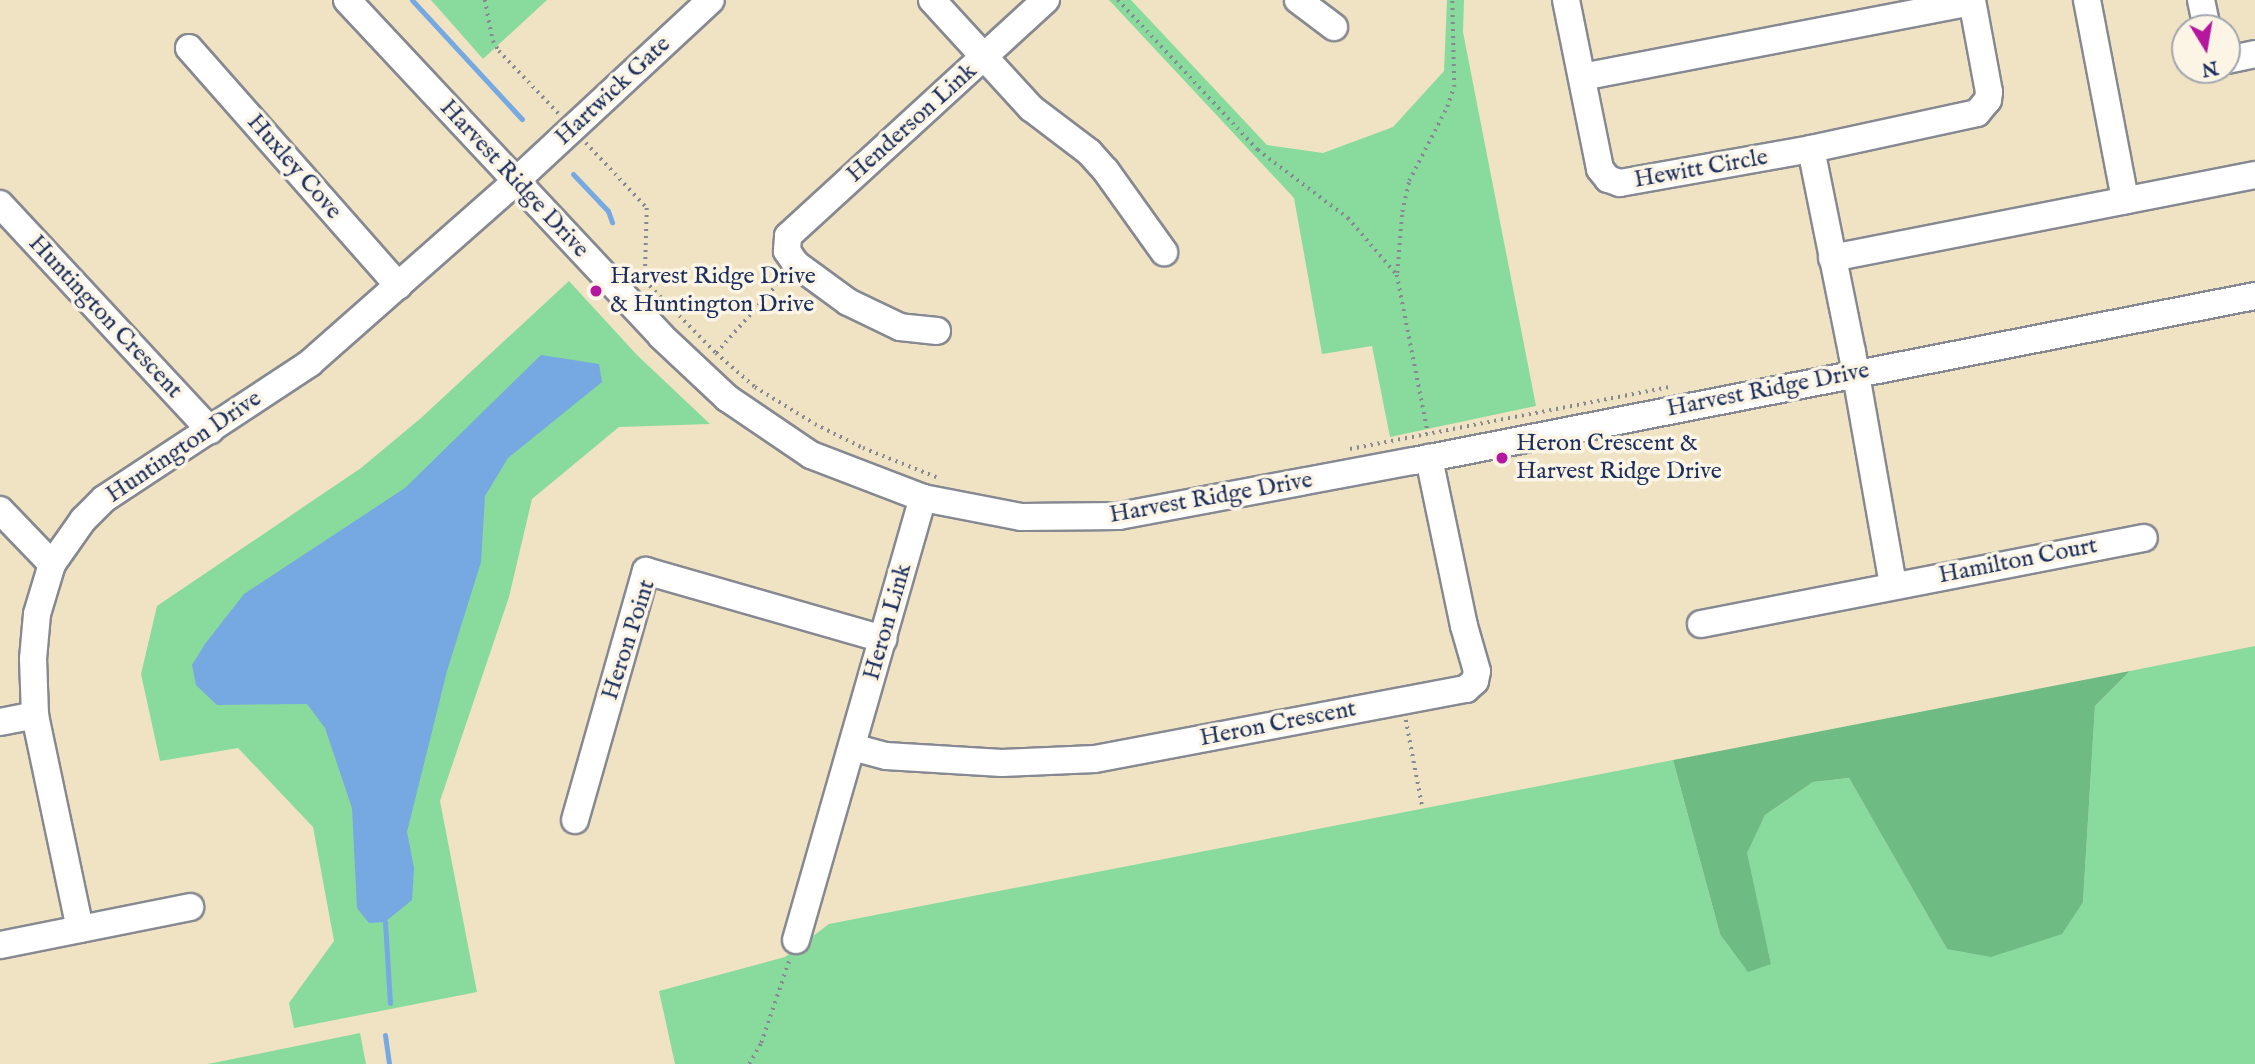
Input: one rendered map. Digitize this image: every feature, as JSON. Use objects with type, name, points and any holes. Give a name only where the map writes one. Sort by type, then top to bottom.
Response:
[{"type":"street","name":"Harvest Ridge Drive","points":[[347,0],[661,336],[727,398],[811,454],[923,498],[1021,517],[1119,516],[1429,446],[1856,372],[2255,296]]},
{"type":"street","name":"Hartwick Gate","points":[[516,181],[711,0]]},
{"type":"street","points":[[932,0],[1031,108],[1089,152],[1106,171],[1164,252]]},
{"type":"street","name":"Henderson Link","points":[[791,258],[788,236],[1046,0]]},
{"type":"street","points":[[1298,0],[1334,27]]},
{"type":"street","name":"Hewitt Circle","points":[[1566,0],[1600,169],[1608,179],[1620,183],[1967,118],[1984,108],[1989,92],[1972,1]]},
{"type":"street","points":[[2087,0],[2125,200]]},
{"type":"street","points":[[1582,77],[1972,1]]},
{"type":"street","name":"Huxley Cove","points":[[189,48],[399,286]]},
{"type":"street","points":[[1811,149],[1856,372],[1893,584]]},
{"type":"street","points":[[1832,258],[2255,175]]},
{"type":"street","name":"Huntington Drive","points":[[80,929],[35,715],[33,659],[37,614],[52,564],[83,520],[104,499],[310,363],[516,181]]},
{"type":"street","name":"Huntington Crescent","points":[[0,204],[210,430]]},
{"type":"street","points":[[791,258],[848,302],[900,327],[937,331]]},
{"type":"street","name":"Heron Crescent","points":[[852,747],[886,756],[1002,764],[1095,759],[1466,689],[1475,681],[1477,671],[1464,626],[1429,446]]},
{"type":"street","name":"Heron Link","points":[[796,940],[923,498]]},
{"type":"street","points":[[0,510],[52,564]]},
{"type":"street","name":"Hamilton Court","points":[[1701,624],[1893,584],[2144,538]]},
{"type":"street","name":"Heron Point","points":[[575,820],[646,570],[883,639]]},
{"type":"street","points":[[0,722],[35,715]]},
{"type":"street","points":[[0,944],[190,907]]},
{"type":"path","points":[[485,0],[493,41],[499,51],[647,208],[645,281],[716,353],[755,387],[815,425],[863,449],[946,482]]},
{"type":"path","points":[[1118,0],[1258,150],[1348,218],[1397,275]]},
{"type":"path","points":[[1429,446],[1397,275],[1400,225],[1409,181],[1447,107],[1454,87],[1452,0]]},
{"type":"path","points":[[716,353],[791,258]]},
{"type":"path","points":[[1343,450],[1429,446],[1534,413]]},
{"type":"path","points":[[1402,701],[1422,805]]},
{"type":"path","points":[[749,1064],[761,1043],[796,940]]},
{"type":"green space","points":[[431,0],[547,0],[483,59]]},
{"type":"green space","points":[[1109,0],[1131,0],[1267,145],[1323,153],[1393,127],[1444,71],[1447,0],[1464,0],[1463,32],[1536,406],[1390,437],[1372,346],[1322,354],[1294,198]]},
{"type":"green space","points":[[569,281],[637,355],[710,424],[619,427],[532,499],[509,597],[440,801],[477,992],[294,1028],[289,1003],[334,941],[313,827],[238,748],[160,761],[141,674],[157,606],[361,468],[421,418]]},
{"type":"green space","points":[[2255,646],[2255,1064],[675,1064],[659,991],[785,957],[829,924],[1673,760],[1720,934],[1771,964],[1746,853],[1765,815],[1813,782],[1849,778],[1947,949],[2083,902],[2095,706],[2130,671]]},
{"type":"green space","points":[[2130,671],[2095,706],[2083,902],[2062,934],[1991,957],[1947,949],[1849,778],[1813,782],[1765,815],[1747,853],[1771,964],[1748,972],[1720,934],[1673,760]]},
{"type":"green space","points":[[360,1033],[366,1064],[207,1064],[213,1063]]},
{"type":"water","points":[[541,355],[599,364],[602,382],[508,458],[485,496],[481,562],[447,671],[407,832],[414,868],[412,900],[385,922],[369,923],[357,908],[352,808],[325,728],[307,704],[217,705],[196,685],[192,665],[244,594],[405,488]]},
{"type":"waterway","points":[[412,0],[522,119]]},
{"type":"waterway","points":[[573,174],[608,211],[612,222]]},
{"type":"waterway","points":[[385,922],[390,1003]]},
{"type":"waterway","points":[[385,1035],[389,1064]]},
{"type":"place","name":"Harvest Ridge Drive & Huntington Drive","points":[[596,291]]},
{"type":"place","name":"Heron Crescent & Harvest Ridge Drive","points":[[1502,458]]}]
